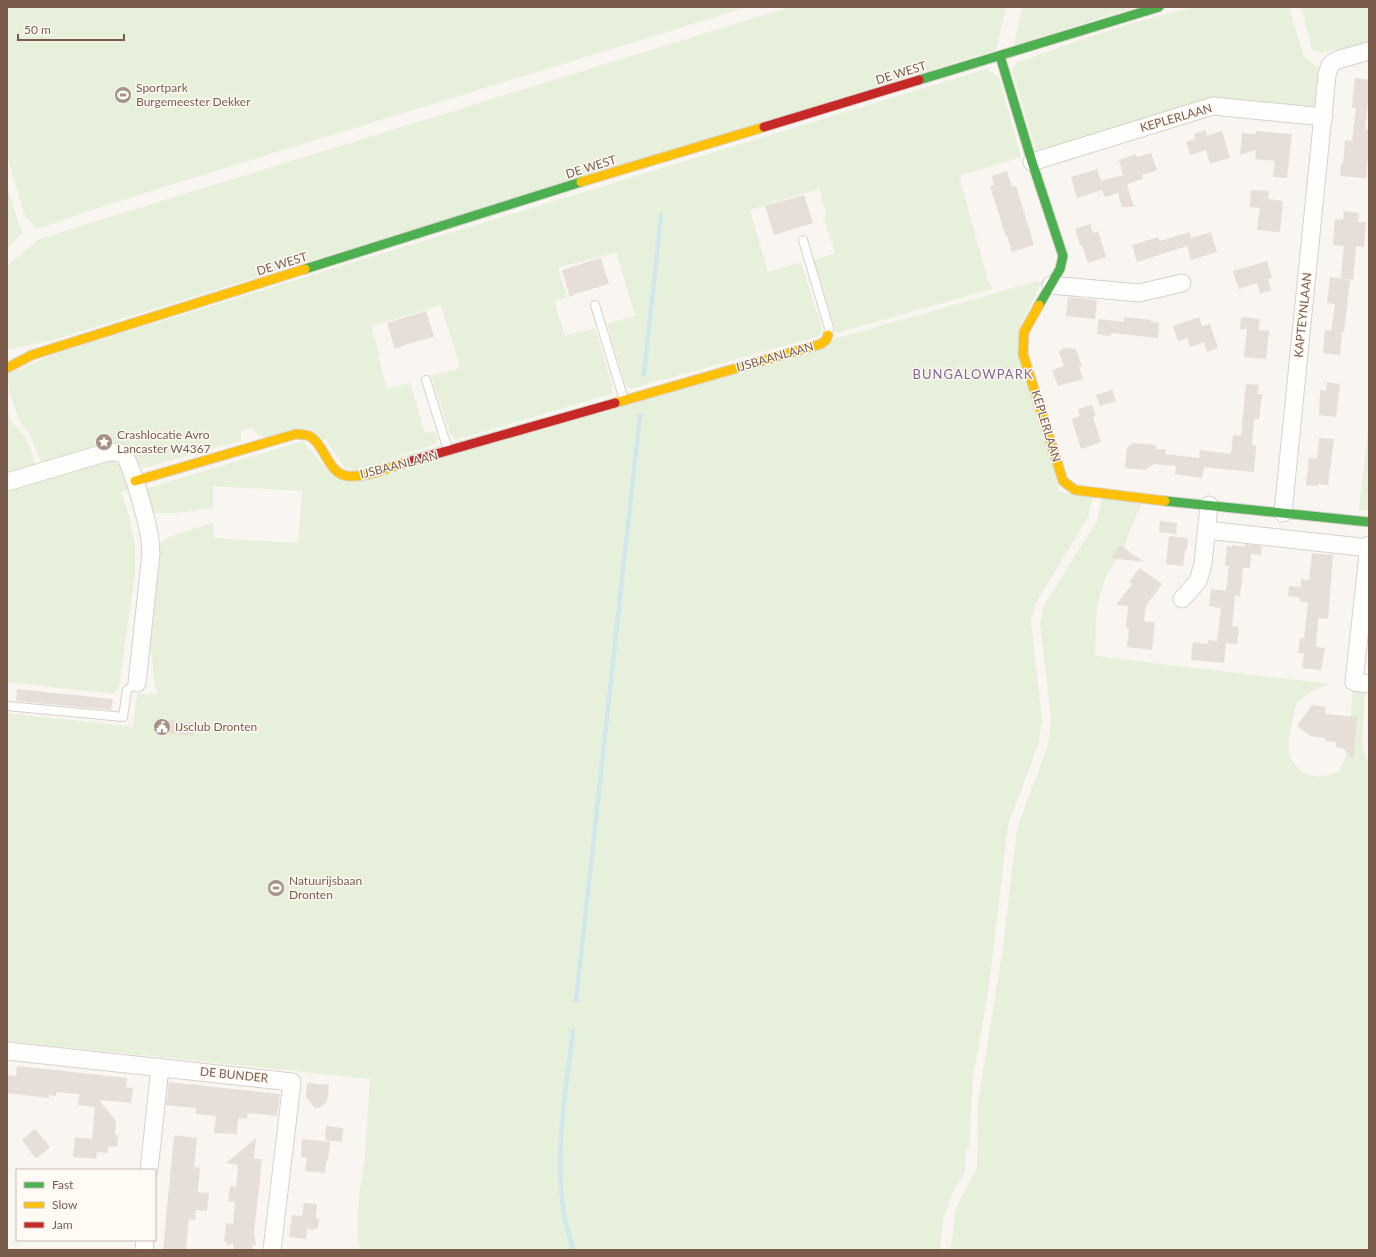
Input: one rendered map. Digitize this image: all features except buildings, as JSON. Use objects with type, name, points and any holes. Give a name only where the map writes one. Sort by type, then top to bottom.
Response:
[{"type":"street","name":"DE WEST","points":[[7,368],[32,355],[577,183],[1159,7]]},
{"type":"street","name":"KAPTEYNLAAN","points":[[1283,513],[1324,117],[1327,75],[1330,65],[1336,60],[1369,51]]},
{"type":"street","name":"KEPLERLAAN","points":[[1000,56],[1032,162],[1063,256],[1060,269],[1052,285],[1024,332],[1023,354],[1063,481],[1075,490],[1369,522]]},
{"type":"street","name":"KEPLERLAAN","points":[[1032,162],[1213,106],[1324,117]]},
{"type":"street","points":[[1052,285],[1139,293],[1182,283]]},
{"type":"street","name":"IJSBAANLAAN","points":[[135,481],[296,434],[310,436],[321,446],[334,470],[346,476],[360,476],[449,452],[821,344],[828,336]]},
{"type":"street","name":"DE WEST","points":[[7,357],[32,355]]},
{"type":"street","points":[[7,482],[108,452],[116,451],[123,454],[127,459],[135,481],[150,541],[151,554],[137,683]]},
{"type":"street","points":[[1182,599],[1198,581],[1203,564],[1209,505]]},
{"type":"street","points":[[1207,530],[1369,547],[1354,682],[1369,684]]},
{"type":"street","name":"DE BUNDER","points":[[7,1051],[292,1082],[272,1250]]},
{"type":"street","points":[[149,1169],[160,1067]]},
{"type":"lane","name":"IJSBAANLAAN","points":[[803,240],[829,328],[828,336]]},
{"type":"lane","points":[[595,305],[624,400]]},
{"type":"lane","name":"IJSBAANLAAN","points":[[426,380],[449,452]]},
{"type":"lane","points":[[7,706],[123,717],[127,690],[137,683]]},
{"type":"green space","name":"Sportpark Burgemeester Dekker","points":[[7,7],[748,7],[212,172],[88,211],[37,229],[25,216],[7,157]]},
{"type":"green space","points":[[790,7],[1006,7],[996,50],[53,340],[7,350],[7,266],[38,240]]},
{"type":"green space","points":[[1022,7],[1136,7],[1014,45]]},
{"type":"green space","points":[[1197,7],[1289,7],[1304,57],[1323,71],[1317,109],[1183,108],[1036,151],[1012,70],[1016,63],[1128,24]]},
{"type":"green space","points":[[1301,7],[1369,7],[1369,43],[1337,53],[1335,49],[1321,53],[1312,49]]},
{"type":"green space","points":[[986,69],[999,78],[1021,157],[959,176],[988,280],[993,289],[836,333],[814,260],[835,253],[823,216],[827,215],[819,189],[750,210],[768,272],[801,262],[822,328],[820,336],[630,389],[625,384],[607,324],[635,316],[616,252],[558,268],[567,297],[554,301],[565,336],[595,328],[613,388],[612,394],[455,440],[450,434],[431,376],[460,368],[441,305],[371,326],[380,355],[378,356],[387,389],[410,383],[425,433],[435,431],[438,438],[436,444],[357,469],[345,468],[326,440],[259,436],[252,427],[241,431],[241,441],[143,468],[139,465],[127,448],[118,444],[46,464],[41,461],[29,434],[18,418],[7,384],[7,374],[57,353]]},
{"type":"green space","points":[[7,186],[23,232],[7,249]]},
{"type":"green space","points":[[1037,281],[1042,282],[1022,322],[1059,492],[1093,497],[1088,517],[1035,604],[1031,623],[1042,719],[1039,743],[1008,825],[989,987],[973,1077],[969,1151],[966,1150],[965,1171],[952,1194],[943,1220],[940,1250],[360,1250],[358,1238],[358,1214],[365,1155],[370,1079],[7,1041],[7,713],[133,727],[137,693],[158,695],[154,681],[152,661],[148,648],[155,548],[167,538],[213,522],[214,538],[298,543],[302,491],[213,486],[213,508],[175,513],[148,513],[145,489],[303,441],[332,475],[834,339]]},
{"type":"green space","points":[[7,408],[11,421],[25,437],[37,467],[7,477]]},
{"type":"green space","points":[[1369,420],[1369,511],[1359,510]]},
{"type":"green space","points":[[106,458],[117,463],[123,470],[130,490],[121,491],[130,520],[135,546],[135,574],[119,685],[115,694],[7,682],[7,489]]},
{"type":"green space","points":[[1102,498],[1142,502],[1120,555],[1107,574],[1099,598],[1096,615],[1095,656],[1329,684],[1314,690],[1296,703],[1288,744],[1291,759],[1302,773],[1318,777],[1338,772],[1346,756],[1353,687],[1365,688],[1362,743],[1366,759],[1369,760],[1369,1250],[951,1250],[955,1211],[977,1168],[978,1102],[1003,947],[1017,828],[1048,745],[1051,719],[1040,623],[1043,607],[1097,521]]},
{"type":"waterway","points":[[644,375],[661,215]]},
{"type":"waterway","points":[[576,1001],[640,415]]},
{"type":"waterway","points":[[573,1031],[562,1119],[560,1164],[563,1208],[573,1250]]},
{"type":"traffic: fast","points":[[919,80],[1159,7]]},
{"type":"traffic: fast","points":[[1000,56],[1032,162],[1063,256],[1060,269],[1039,305]]},
{"type":"traffic: fast","points":[[305,269],[581,182]]},
{"type":"traffic: fast","points":[[1165,501],[1369,522]]},
{"type":"traffic: slow","points":[[581,182],[764,127]]},
{"type":"traffic: slow","points":[[7,368],[32,355],[305,269]]},
{"type":"traffic: slow","points":[[1039,305],[1024,332],[1023,354],[1063,481],[1075,490],[1165,501]]},
{"type":"traffic: slow","points":[[615,403],[821,344],[826,340],[828,335]]},
{"type":"traffic: slow","points":[[135,481],[296,434],[309,436],[316,441],[331,465],[341,474],[348,476],[370,474],[408,462]]},
{"type":"traffic: jam","points":[[764,127],[919,80]]},
{"type":"traffic: jam","points":[[408,462],[615,403]]},
{"type":"place","name":"Sportpark Burgemeester Dekker","points":[[123,95]]},
{"type":"place","name":"Crashlocatie Avro Lancaster W4367","points":[[104,442]]},
{"type":"place","name":"IJsclub Dronten","points":[[162,727]]},
{"type":"place","name":"Natuurijsbaan Dronten","points":[[276,888]]},
{"type":"district","name":"BUNGALOWPARK","points":[[973,374]]}]
